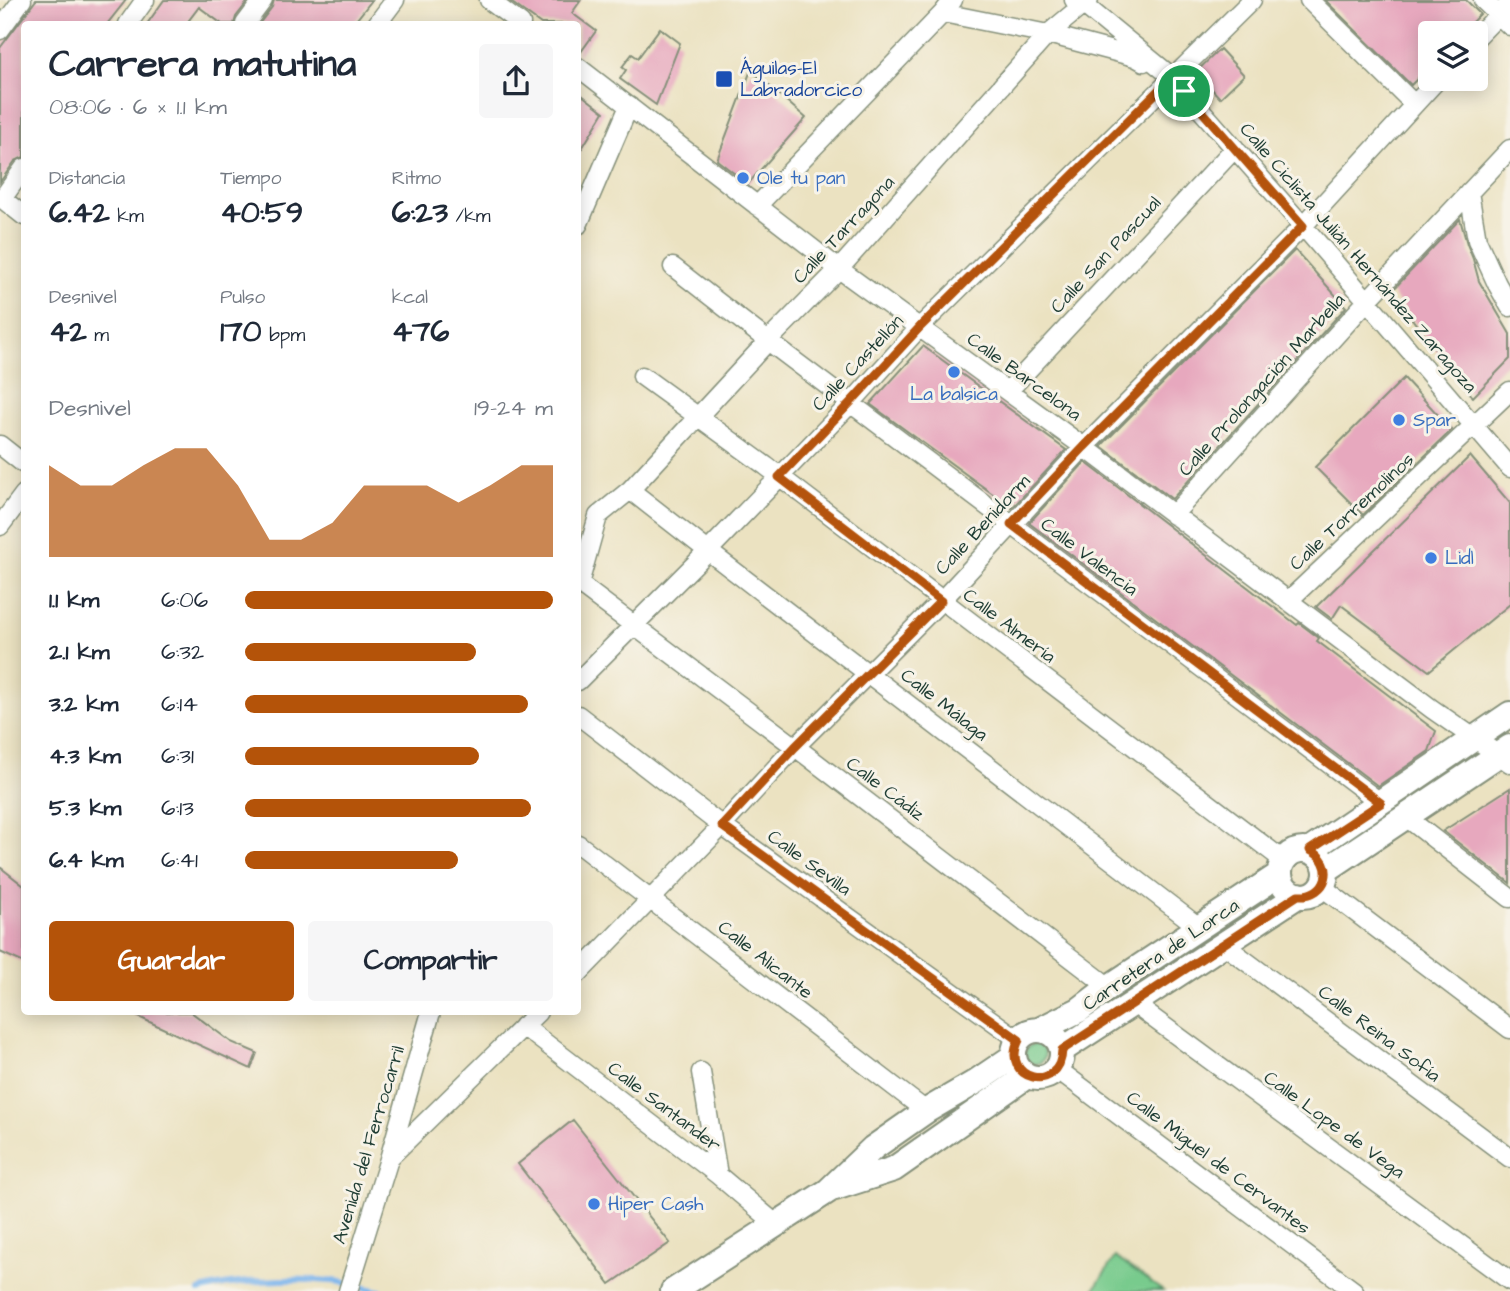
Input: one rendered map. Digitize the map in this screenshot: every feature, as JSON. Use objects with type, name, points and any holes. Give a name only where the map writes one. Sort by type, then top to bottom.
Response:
[{"type":"main road","name":"Carretera de Lorca","points":[[828,1191],[894,1169],[1025,1051],[1109,987],[1200,928],[1282,867],[1293,851],[1310,850],[1510,714]]},
{"type":"main road","name":"Carretera de Lorca","points":[[1025,1051],[1041,1078],[1052,1074],[1059,1060],[1134,1004],[1298,895],[1310,895],[1324,878],[1406,817],[1506,755]]},
{"type":"main road","points":[[1310,850],[1324,862],[1324,878]]},
{"type":"main road","points":[[1282,867],[1284,886],[1298,895]]},
{"type":"main road","points":[[1025,1051],[1052,1034],[1059,1043],[1059,1060]]},
{"type":"main road","name":"Carretera de Lorca","points":[[673,1291],[828,1191],[873,1148],[926,1111],[1025,1051]]},
{"type":"street","points":[[0,30],[22,0]]},
{"type":"street","points":[[130,21],[145,0]]},
{"type":"street","points":[[247,21],[263,0]]},
{"type":"street","points":[[379,21],[395,0]]},
{"type":"street","points":[[489,0],[517,21]]},
{"type":"street","name":"Calle Castellón","points":[[581,678],[708,551],[920,327],[1252,0]]},
{"type":"street","points":[[1309,0],[1414,104]]},
{"type":"street","points":[[1482,0],[1506,15],[1488,29]]},
{"type":"street","name":"Calle Ciclista Julián Hernández Zaragoza","points":[[1082,2],[1172,77],[1510,468]]},
{"type":"street","name":"Calle Tarragona","points":[[581,577],[598,516],[630,490],[697,416],[839,269],[1048,34],[1082,2]]},
{"type":"street","points":[[757,206],[948,7]]},
{"type":"street","name":"Calle Ciclista Julián Hernández Zaragoza","points":[[948,7],[1135,57],[1172,77]]},
{"type":"street","name":"Calle Barcelona","points":[[581,69],[839,269],[1084,447],[1473,739]]},
{"type":"street","name":"Calle Benidorm","points":[[581,971],[867,673],[941,601],[1084,447],[1303,226],[1426,91]]},
{"type":"street","points":[[581,218],[629,106]]},
{"type":"street","name":"Calle San Pascual","points":[[1008,391],[1235,148]]},
{"type":"street","name":"Calle Prolongación Marbella","points":[[1173,515],[1367,301],[1510,149]]},
{"type":"street","points":[[21,172],[1,198],[21,214]]},
{"type":"street","points":[[1469,192],[1477,240],[1510,307]]},
{"type":"street","name":"Calle Valencia","points":[[673,267],[1381,803]]},
{"type":"street","name":"Calle Almería","points":[[642,376],[941,601],[1282,867]]},
{"type":"street","name":"Calle Torremolinos","points":[[1288,601],[1510,391]]},
{"type":"street","points":[[0,445],[21,462]]},
{"type":"street","name":"Calle Málaga","points":[[630,490],[1200,928]]},
{"type":"street","points":[[0,526],[21,498]]},
{"type":"street","name":"Calle Tarragona","points":[[581,585],[635,625]]},
{"type":"street","name":"Calle Cádiz","points":[[635,625],[1109,987]]},
{"type":"street","name":"Calle Sevilla","points":[[581,717],[722,826],[1025,1051]]},
{"type":"street","name":"Carretera de Lorca","points":[[1473,739],[1506,755]]},
{"type":"street","points":[[1406,817],[1510,898]]},
{"type":"street","name":"Calle Alicante","points":[[581,846],[926,1111]]},
{"type":"street","points":[[1324,878],[1510,1029]]},
{"type":"street","name":"Calle Reina Sofía","points":[[1223,944],[1510,1158]]},
{"type":"street","name":"Calle Lope de Vega","points":[[1134,1004],[1510,1281]]},
{"type":"street","name":"Avenida del Ferrocarril","points":[[348,1291],[430,1015]]},
{"type":"street","points":[[389,1159],[535,1015]]},
{"type":"street","name":"Calle Santander","points":[[523,1026],[719,1175],[776,1224]]},
{"type":"street","name":"Calle Miguel de Cervantes","points":[[1059,1060],[1354,1291]]},
{"type":"street","points":[[701,1072],[719,1175]]},
{"type":"green space","points":[[1035,1044],[1042,1047],[1045,1054],[1042,1061],[1035,1064],[1028,1061],[1025,1054],[1028,1047]]},
{"type":"green space","points":[[1115,1257],[1163,1291],[1093,1291]]},
{"type":"building","points":[[36,0],[126,0],[109,21],[21,21],[21,158],[15,161],[0,182],[0,48]]},
{"type":"building","points":[[164,0],[249,0],[235,21],[218,21],[199,7],[188,21],[149,21]]},
{"type":"building","points":[[274,0],[372,0],[355,21],[261,21]]},
{"type":"building","points":[[508,0],[581,0],[572,13],[596,31],[581,52],[581,21],[537,21]]},
{"type":"building","points":[[1325,0],[1466,0],[1480,14],[1473,21],[1418,21],[1418,78],[1411,85]]},
{"type":"building","points":[[660,28],[680,43],[656,105],[620,79],[626,70],[622,67],[632,54],[638,58]]},
{"type":"building","points":[[1220,49],[1244,75],[1220,98],[1196,72]]},
{"type":"building","points":[[751,70],[806,118],[748,184],[717,160]]},
{"type":"building","points":[[581,94],[604,112],[581,150]]},
{"type":"building","points":[[1460,219],[1479,281],[1510,334],[1510,359],[1473,397],[1391,292]]},
{"type":"building","points":[[1295,250],[1346,307],[1172,499],[1101,446]]},
{"type":"building","points":[[923,346],[1066,450],[1012,508],[870,404]]},
{"type":"building","points":[[1404,378],[1452,430],[1363,515],[1315,467]]},
{"type":"building","points":[[1470,456],[1510,503],[1510,604],[1429,671],[1341,605],[1332,619],[1316,607]]},
{"type":"building","points":[[1085,462],[1297,625],[1299,623],[1319,638],[1317,641],[1436,731],[1429,751],[1378,786],[1029,523]]},
{"type":"building","points":[[1510,788],[1510,883],[1443,831]]},
{"type":"building","points":[[0,867],[21,884],[21,962],[0,952]]},
{"type":"building","points":[[134,1015],[195,1015],[231,1042],[257,1053],[251,1069]]},
{"type":"building","name":"Hiper Cash","points":[[573,1120],[670,1243],[610,1284],[518,1164]]},
{"type":"waterway","points":[[199,1291],[246,1282],[301,1280],[337,1282],[380,1291]]},
{"type":"place","name":"Águilas-El Labradorcico","points":[[724,79]]},
{"type":"place","name":"Ole tu pan","points":[[743,178]]},
{"type":"place","name":"La balsica","points":[[954,372]]},
{"type":"place","name":"Spar","points":[[1399,420]]},
{"type":"place","name":"Lidl","points":[[1431,558]]},
{"type":"place","name":"Hiper Cash","points":[[594,1204]]},
{"type":"route","points":[[1172,77],[1184,91],[1303,226],[1011,524],[1381,803],[1310,850],[1320,857],[1326,867],[1326,877],[1320,889],[1310,895],[1298,895],[1062,1050],[1059,1066],[1054,1072],[1047,1077],[1035,1078],[1027,1076],[1018,1068],[1014,1050],[1019,1040],[722,826],[867,673],[941,601],[779,477],[920,327],[1172,77]]}]
